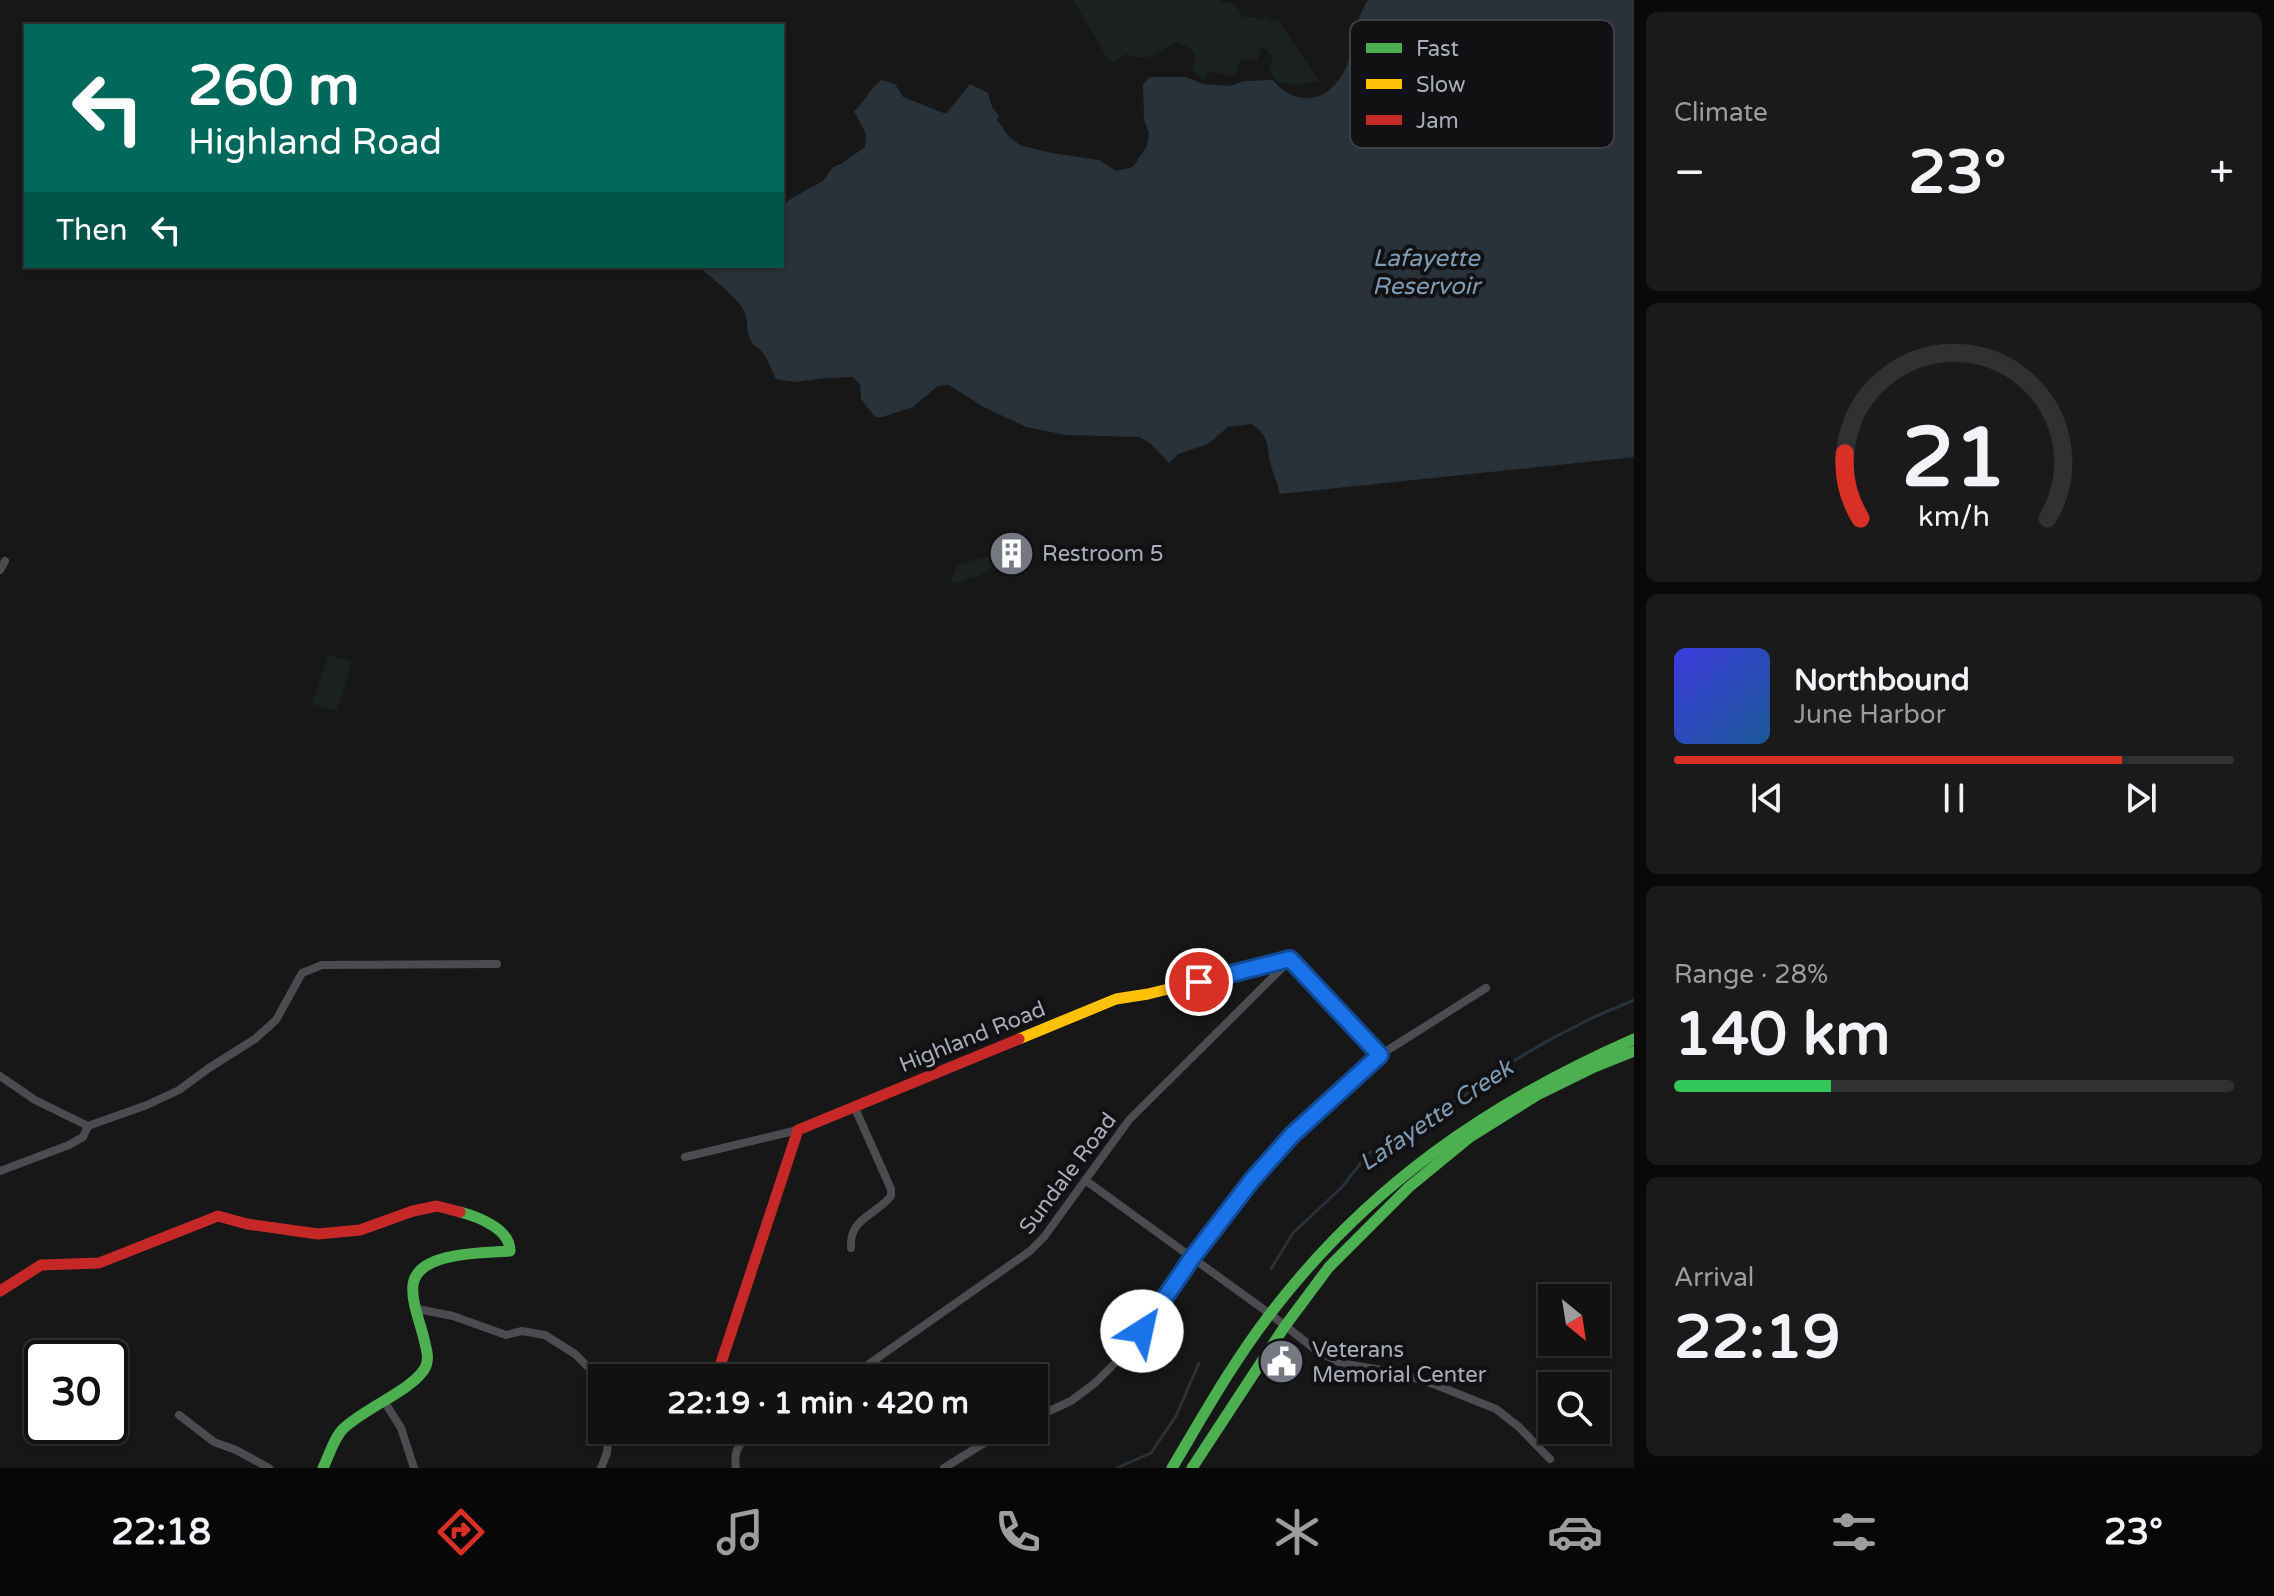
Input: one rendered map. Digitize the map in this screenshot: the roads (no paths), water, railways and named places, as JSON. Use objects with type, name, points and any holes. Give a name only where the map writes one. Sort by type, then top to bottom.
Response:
[{"type":"street","points":[[1290,959],[1380,1055]]},
{"type":"street","name":"Highland Road","points":[[798,1130],[1116,999],[1290,959]]},
{"type":"street","name":"Sundale Road","points":[[869,1364],[1030,1251],[1044,1237],[1129,1120],[1290,959]]},
{"type":"street","points":[[0,1076],[35,1100],[88,1126],[179,1090],[255,1039],[276,1020],[302,973],[322,965],[497,964]]},
{"type":"street","points":[[1048,1412],[1071,1401],[1095,1383],[1127,1351],[1192,1258],[1252,1180],[1292,1135],[1380,1055],[1486,988]]},
{"type":"street","points":[[1172,1468],[1270,1314],[1330,1243],[1399,1178],[1465,1129],[1529,1088],[1587,1058],[1634,1039]]},
{"type":"street","points":[[1192,1468],[1285,1326],[1342,1252],[1409,1187],[1470,1137],[1537,1095],[1634,1051]]},
{"type":"street","points":[[851,1248],[856,1224],[891,1196],[891,1189],[854,1106]]},
{"type":"street","points":[[0,1171],[69,1145],[83,1137],[88,1126]]},
{"type":"street","points":[[685,1157],[798,1130]]},
{"type":"street","points":[[721,1364],[798,1130]]},
{"type":"street","points":[[1085,1180],[1316,1350],[1340,1363],[1399,1373],[1496,1409],[1519,1427],[1550,1459]]},
{"type":"street","points":[[0,1291],[41,1265],[99,1263],[218,1216],[247,1224],[318,1234],[360,1230],[437,1206],[471,1215],[504,1233],[510,1241],[510,1251],[448,1257],[425,1265],[413,1281],[428,1358],[425,1369],[384,1401],[355,1418],[339,1433],[323,1468]]},
{"type":"street","points":[[417,1309],[453,1316],[506,1335],[522,1331],[545,1335],[575,1354],[588,1367]]},
{"type":"street","points":[[384,1401],[401,1428],[414,1468]]},
{"type":"street","points":[[179,1415],[214,1442],[269,1468]]},
{"type":"street","points":[[601,1468],[608,1444]]},
{"type":"street","points":[[736,1468],[734,1456],[740,1444]]},
{"type":"street","points":[[944,1468],[983,1444]]},
{"type":"water","name":"Lafayette Reservoir","points":[[1368,0],[1634,0],[1634,457],[1280,494],[1268,446],[1261,432],[1252,424],[1228,427],[1208,444],[1178,454],[1169,463],[1150,443],[1139,437],[1066,435],[1026,427],[982,406],[949,385],[938,386],[913,407],[875,417],[861,399],[860,385],[853,377],[794,382],[776,379],[764,355],[753,345],[746,317],[738,301],[699,268],[784,268],[784,206],[823,181],[833,167],[865,147],[866,134],[854,111],[881,80],[895,84],[903,97],[946,114],[970,84],[988,93],[992,107],[999,116],[997,120],[1010,138],[1020,145],[1099,160],[1116,171],[1133,167],[1147,146],[1149,132],[1144,120],[1143,84],[1150,77],[1186,77],[1203,84],[1230,86],[1245,81],[1273,80],[1294,96],[1317,97],[1338,81],[1350,55],[1350,148],[1614,148],[1614,20],[1359,20]]},
{"type":"waterway","name":"Lafayette Creek","points":[[1271,1269],[1293,1233],[1342,1187],[1368,1154],[1549,1040],[1634,1000]]},
{"type":"waterway","name":"Lafayette Creek","points":[[1117,1468],[1151,1453],[1176,1416],[1199,1363]]},
{"type":"place","name":"Restroom 5","points":[[1011,553]]},
{"type":"place","name":"Veterans Memorial Center","points":[[1281,1362]]}]
